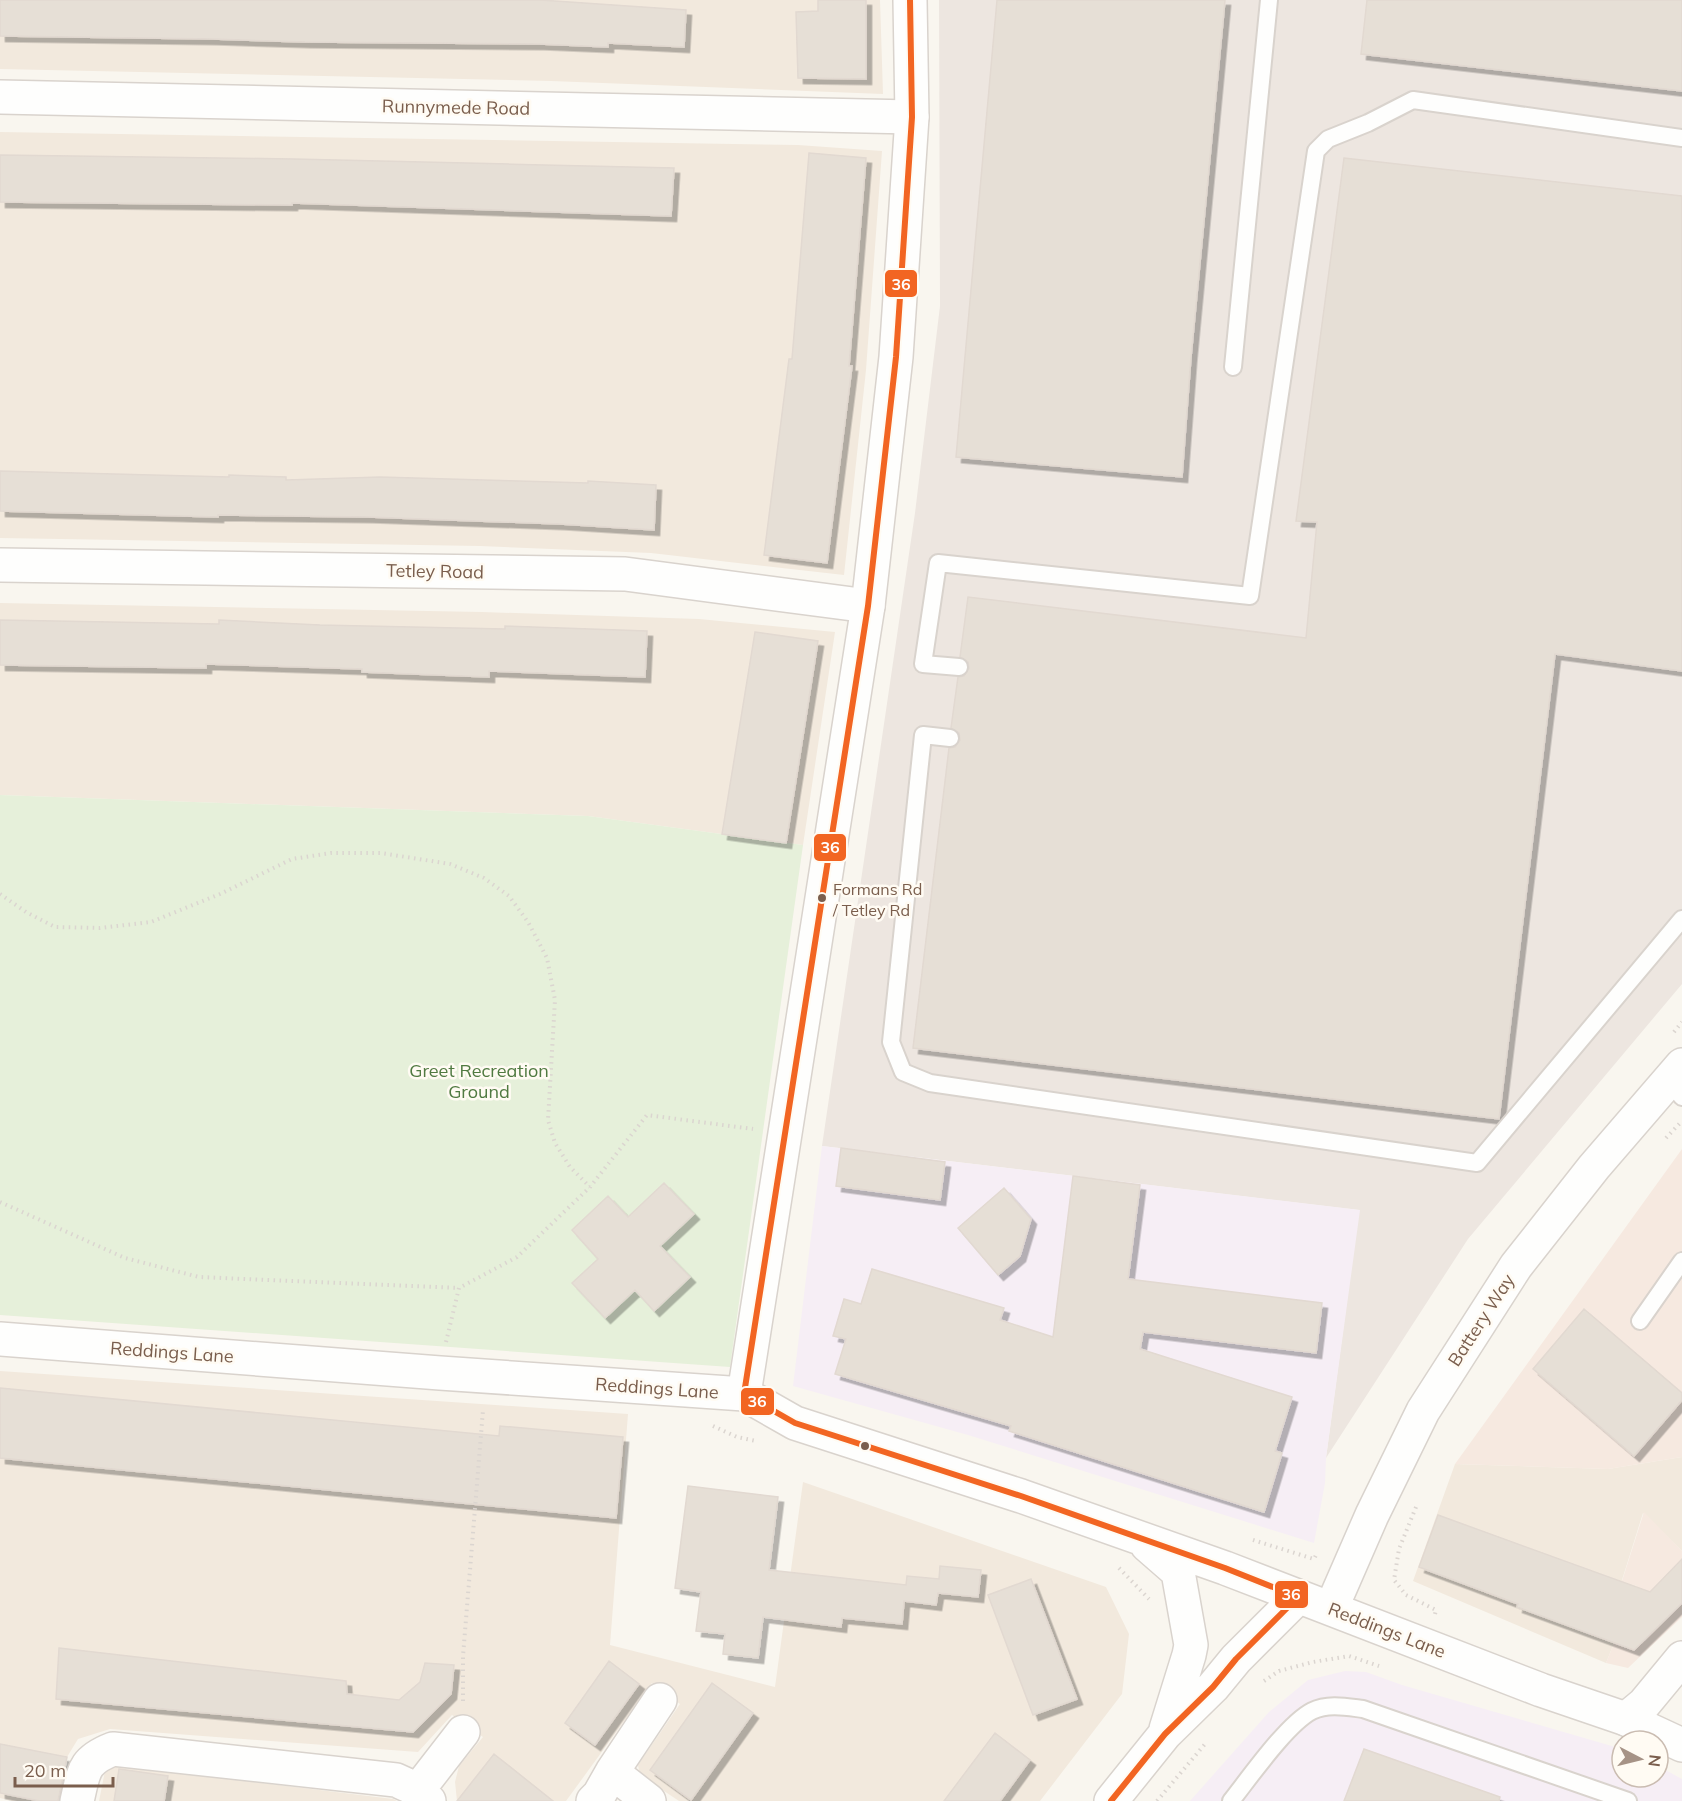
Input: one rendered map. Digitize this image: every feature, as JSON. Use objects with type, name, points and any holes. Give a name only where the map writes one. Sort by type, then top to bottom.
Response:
[{"type":"street","points":[[744,1394],[868,606],[896,357],[912,117],[910,0]]},
{"type":"street","name":"Runnymede Road","points":[[0,97],[912,117]]},
{"type":"street","name":"Tetley Road","points":[[0,565],[625,574],[868,606]]},
{"type":"street","name":"Battery Way","points":[[1331,1609],[1372,1515],[1423,1411],[1516,1266],[1594,1167],[1677,1081]]},
{"type":"street","name":"Reddings Lane","points":[[0,1339],[744,1394],[795,1423],[1021,1496],[1226,1568],[1541,1690],[1626,1719],[1682,1744]]},
{"type":"street","points":[[1139,1539],[1178,1572],[1191,1645],[1165,1734]]},
{"type":"street","points":[[1111,1801],[1165,1734],[1298,1597]]},
{"type":"street","points":[[1626,1719],[1644,1704],[1682,1658]]},
{"type":"street","points":[[593,1801],[660,1700]]},
{"type":"street","points":[[77,1801],[84,1768],[99,1754],[113,1749],[396,1780],[423,1795],[463,1732]]},
{"type":"street","points":[[612,1772],[649,1801]]},
{"type":"lane","points":[[1233,367],[1269,0]]},
{"type":"lane","points":[[959,667],[924,664],[938,563],[1250,596],[1316,151],[1328,139],[1368,123],[1413,100],[1682,138]]},
{"type":"lane","points":[[950,738],[923,735],[891,1042],[903,1072],[930,1083],[1477,1163],[1682,919]]},
{"type":"lane","points":[[1640,1321],[1682,1261]]},
{"type":"lane","points":[[1231,1801],[1293,1726],[1313,1711],[1335,1706],[1363,1709],[1628,1801]]},
{"type":"path","points":[[0,894],[26,912],[55,927],[100,928],[151,922],[220,894],[292,859],[331,853],[381,854],[450,864],[484,878],[508,896],[528,922],[547,958],[555,1000],[548,1120],[555,1143],[570,1167],[590,1187]]},
{"type":"path","points":[[0,1202],[125,1258],[199,1277],[459,1288],[517,1257],[590,1187],[647,1115],[757,1130]]},
{"type":"path","points":[[440,1373],[459,1288]]},
{"type":"path","points":[[463,1732],[463,1656],[485,1376]]},
{"type":"path","points":[[704,1391],[714,1427],[737,1437],[760,1442]]},
{"type":"path","points":[[1399,1549],[1417,1504]]},
{"type":"path","points":[[1118,1567],[1167,1618],[1186,1616]]},
{"type":"path","points":[[1157,1801],[1210,1739]]},
{"type":"shaded area","points":[[0,0],[880,0],[883,94],[551,81],[0,69]]},
{"type":"shaded area","points":[[939,0],[1682,0],[1682,984],[1468,1239],[1326,1458],[1359,1210],[822,1146],[915,513],[940,306]]},
{"type":"shaded area","points":[[0,132],[798,145],[882,151],[866,370],[844,575],[651,553],[480,546],[0,538]]},
{"type":"shaded area","points":[[0,603],[482,612],[699,619],[835,632],[803,845],[588,816],[0,795]]},
{"type":"shaded area","points":[[822,1146],[1360,1210],[1326,1458],[1325,1483],[1314,1543],[968,1435],[793,1386]]},
{"type":"shaded area","points":[[1682,1149],[1682,1457],[1608,1469],[1455,1464]]},
{"type":"shaded area","points":[[0,1371],[628,1414],[610,1645],[775,1687],[803,1482],[1106,1587],[1129,1634],[1122,1694],[1040,1801],[679,1801],[640,1775],[638,1765],[680,1704],[652,1683],[566,1801],[457,1801],[455,1782],[459,1766],[483,1737],[452,1715],[418,1752],[110,1729],[78,1739],[67,1757],[58,1801],[12,1801],[0,1798]]},
{"type":"shaded area","points":[[1682,1457],[1682,1551],[1643,1513],[1622,1580],[1637,1586],[1606,1663],[1413,1581],[1455,1464],[1608,1469]]},
{"type":"shaded area","points":[[1644,1512],[1682,1551],[1682,1617],[1628,1668],[1606,1663],[1637,1586],[1622,1581]]},
{"type":"shaded area","points":[[1345,1671],[1366,1672],[1402,1685],[1610,1746],[1610,1789],[1670,1789],[1670,1772],[1682,1779],[1682,1801],[1190,1801],[1269,1712],[1308,1680]]},
{"type":"shaded area","points":[[115,1765],[397,1801],[99,1801],[105,1771]]},
{"type":"green space","name":"Greet Recreation Ground","points":[[0,795],[588,816],[803,845],[730,1367],[0,1315]]},
{"type":"building","points":[[0,0],[540,0],[686,10],[684,47],[608,43],[608,47],[0,36]]},
{"type":"building","points":[[818,0],[866,0],[866,79],[798,78],[796,12],[818,11]]},
{"type":"building","points":[[997,0],[1225,0],[1191,357],[1182,477],[956,457]]},
{"type":"building","points":[[1367,0],[1682,0],[1682,91],[1361,54]]},
{"type":"building","points":[[809,153],[866,158],[849,366],[852,366],[827,563],[764,555],[789,359],[792,359]]},
{"type":"building","points":[[0,155],[674,168],[671,216],[292,203],[292,205],[0,202]]},
{"type":"building","points":[[1344,158],[1682,196],[1682,671],[1555,654],[1499,1119],[913,1048],[949,748],[955,747],[960,740],[959,733],[951,728],[958,677],[964,676],[969,668],[968,662],[960,657],[968,597],[1306,638],[1317,522],[1296,521]]},
{"type":"building","points":[[0,471],[229,477],[229,475],[286,477],[286,480],[380,477],[588,483],[588,481],[656,485],[654,530],[368,517],[218,515],[218,517],[0,511]]},
{"type":"building","points":[[0,620],[219,624],[219,620],[320,625],[505,629],[505,626],[647,631],[645,677],[489,671],[489,677],[362,672],[362,669],[206,664],[206,668],[0,665]]},
{"type":"building","points":[[755,632],[818,641],[786,843],[722,834]]},
{"type":"building","points":[[841,1148],[945,1162],[940,1200],[836,1186]]},
{"type":"building","points":[[1073,1176],[1140,1185],[1128,1279],[1322,1303],[1316,1353],[1143,1332],[1140,1349],[1292,1397],[1275,1451],[1282,1453],[1264,1512],[1009,1431],[1011,1426],[835,1374],[846,1339],[833,1336],[844,1299],[861,1304],[872,1269],[1004,1308],[1000,1320],[1053,1337]]},
{"type":"building","points":[[664,1183],[694,1214],[660,1246],[690,1277],[654,1311],[635,1290],[605,1318],[572,1283],[598,1259],[572,1230],[608,1196],[628,1217]]},
{"type":"building","points":[[1004,1188],[1031,1219],[1020,1256],[998,1275],[958,1228]]},
{"type":"building","points":[[1584,1309],[1682,1393],[1682,1400],[1634,1456],[1533,1369]]},
{"type":"building","points":[[0,1388],[499,1436],[500,1426],[623,1437],[616,1518],[0,1458]]},
{"type":"building","points":[[688,1486],[778,1497],[769,1570],[906,1585],[907,1576],[939,1579],[940,1566],[981,1570],[978,1597],[938,1593],[936,1605],[904,1601],[902,1624],[842,1618],[841,1627],[763,1617],[758,1658],[723,1654],[725,1634],[696,1631],[701,1592],[675,1588]]},
{"type":"building","points":[[1438,1515],[1650,1592],[1682,1559],[1682,1603],[1634,1650],[1517,1607],[1518,1604],[1419,1567]]},
{"type":"building","points":[[1031,1579],[1077,1699],[1033,1715],[988,1595]]},
{"type":"building","points":[[59,1648],[346,1681],[347,1694],[399,1700],[420,1682],[425,1663],[454,1665],[451,1694],[413,1732],[56,1699]]},
{"type":"building","points":[[609,1661],[639,1684],[595,1745],[565,1723]]},
{"type":"building","points":[[712,1683],[753,1713],[691,1800],[650,1770]]},
{"type":"building","points":[[995,1733],[1030,1760],[1000,1801],[944,1801]]},
{"type":"building","points":[[0,1744],[67,1757],[58,1801],[40,1801],[0,1793]]},
{"type":"building","points":[[1364,1749],[1500,1797],[1499,1801],[1344,1801]]},
{"type":"building","points":[[494,1754],[553,1801],[457,1801]]},
{"type":"building","points":[[119,1769],[168,1776],[164,1801],[114,1801]]},
{"type":"transit line","name":"36","points":[[910,0],[912,117],[896,357],[868,606],[744,1394],[795,1423],[1021,1496],[1225,1568],[1298,1597],[1165,1734],[1111,1801]]},
{"type":"place","name":"Formans Rd / Tetley Rd","points":[[822,898]]}]
